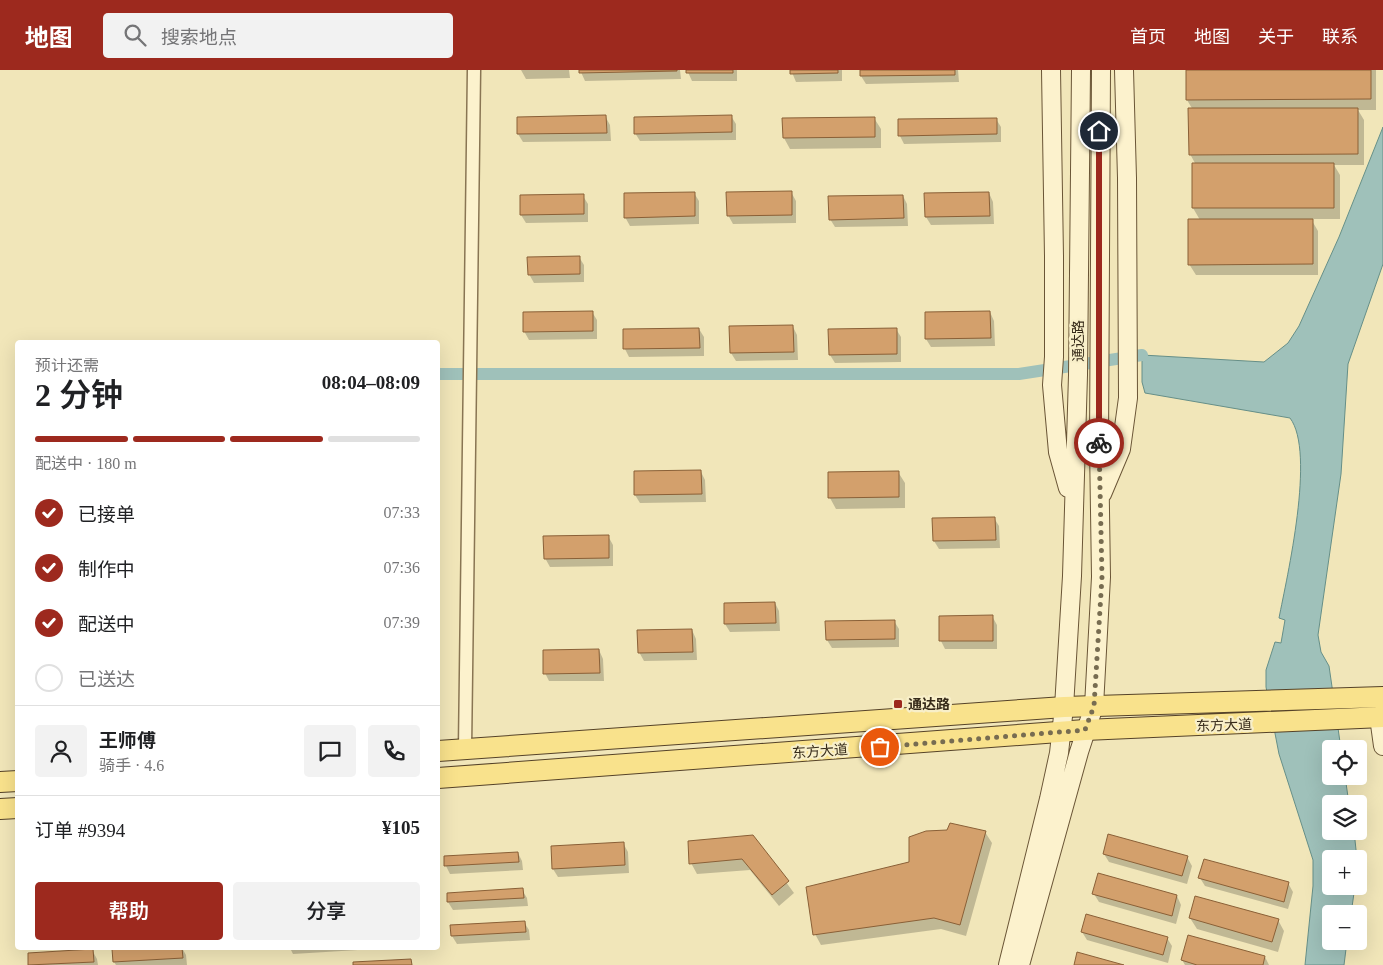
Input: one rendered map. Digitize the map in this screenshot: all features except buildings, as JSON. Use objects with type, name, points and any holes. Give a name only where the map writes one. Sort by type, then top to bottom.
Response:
[{"type":"main road","points":[[1050,70],[1054,256],[1054,357],[1052,385],[1058,452],[1073,503]]},
{"type":"main road","name":"通达路","points":[[1008,965],[1059,753],[1064,707],[1072,576],[1078,375],[1081,70]]},
{"type":"main road","name":"通达路","points":[[1020,965],[1085,730],[1094,706],[1102,577],[1100,499],[1100,70]]},
{"type":"main road","points":[[1100,499],[1121,449],[1128,398],[1124,70]]},
{"type":"main road","name":"东方大道","points":[[440,751],[1064,707],[1383,697]]},
{"type":"main road","name":"东方大道","points":[[440,778],[1085,730],[1381,717]]},
{"type":"main road","points":[[1381,717],[1383,746]]},
{"type":"main road","points":[[0,782],[15,781]]},
{"type":"main road","points":[[0,809],[15,808]]},
{"type":"street","points":[[465,749],[474,70]]},
{"type":"water","points":[[1383,127],[1383,264],[1348,364],[1341,474],[1318,635],[1321,652],[1329,666],[1340,740],[1322,740],[1322,785],[1346,785],[1348,795],[1322,795],[1322,840],[1355,840],[1356,850],[1322,850],[1322,895],[1354,895],[1352,905],[1322,905],[1322,950],[1346,950],[1344,965],[1305,965],[1313,886],[1313,860],[1279,754],[1266,687],[1266,670],[1275,642],[1281,643],[1285,620],[1279,618],[1293,546],[1300,485],[1300,458],[1297,435],[1290,418],[1145,393],[1142,382],[1142,355],[1264,362],[1288,343],[1299,326],[1339,237]]},
{"type":"waterway","points":[[440,374],[1019,374],[1142,355]]},
{"type":"way so far","points":[[880,747],[1012,738],[1085,730],[1094,706],[1102,577],[1099,443]]},
{"type":"place","name":"通达路","points":[[898,704]]},
{"type":"route","points":[[1099,131],[1099,443]]}]
